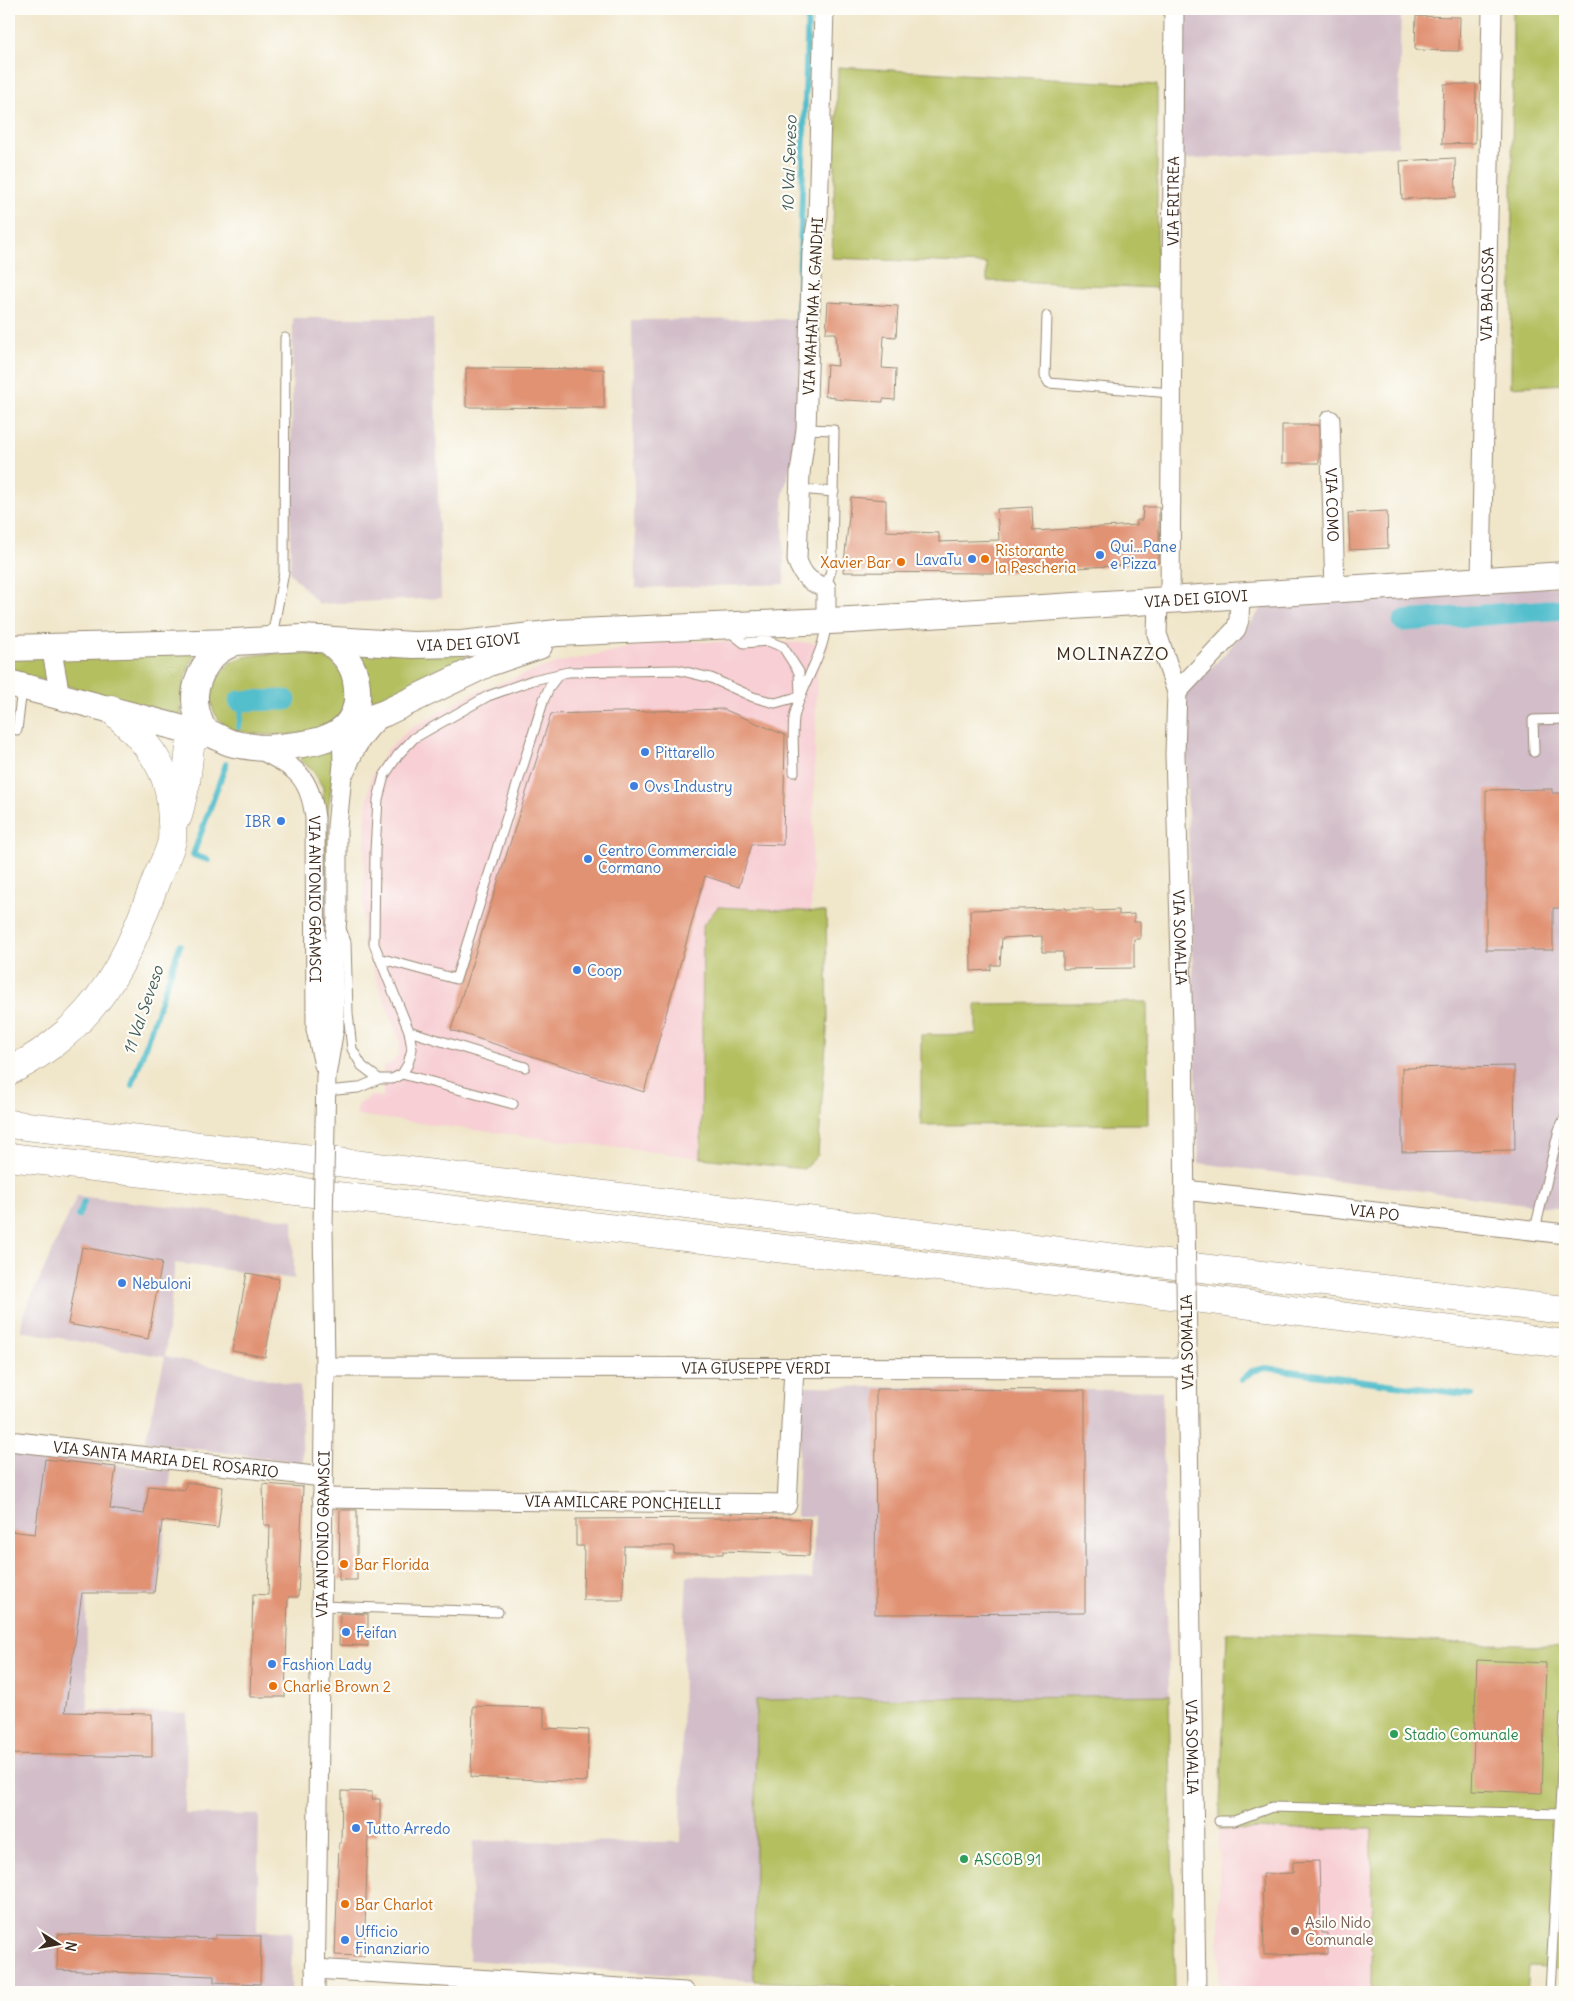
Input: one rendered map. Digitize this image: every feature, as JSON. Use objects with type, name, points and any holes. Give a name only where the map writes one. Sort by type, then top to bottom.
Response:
[{"type":"highway","points":[[111,709],[137,732],[156,760],[168,787],[172,840]]},
{"type":"highway","points":[[9,1071],[22,1065],[55,1042],[87,1012],[110,980],[133,942],[172,840],[186,783],[190,747],[193,738],[204,731]]},
{"type":"highway","points":[[9,1124],[1565,1310]]},
{"type":"highway","points":[[9,1157],[1102,1286],[1565,1344]]},
{"type":"main road","name":"VIA DEI GIOVI","points":[[326,639],[412,646],[462,644],[556,633],[826,621],[1240,597],[1565,575]]},
{"type":"main road","name":"VIA DEI GIOVI","points":[[344,729],[385,713],[489,663],[520,651],[557,640],[610,630]]},
{"type":"main road","points":[[9,648],[326,639],[341,650],[351,663],[358,689],[353,715],[344,729],[336,734],[315,742],[256,748],[231,743],[204,731],[180,728],[16,684]]},
{"type":"main road","points":[[204,731],[196,713],[194,698],[199,679],[207,663],[217,651],[234,642]]},
{"type":"street","name":"VIA MAHATMA K. GANDHI","points":[[824,9],[818,216],[812,252],[806,429],[800,473],[797,560],[800,570],[806,578],[813,584],[826,586]]},
{"type":"street","name":"VIA ERITREA","points":[[1164,601],[1171,393],[1174,9]]},
{"type":"street","name":"VIA BALOSSA","points":[[1481,580],[1492,9]]},
{"type":"street","name":"VIA COMO","points":[[1330,420],[1335,591]]},
{"type":"street","points":[[826,586],[826,621]]},
{"type":"street","points":[[1176,692],[1220,648],[1236,628],[1239,620],[1240,597]]},
{"type":"street","name":"VIA SOMALIA","points":[[1164,601],[1157,634],[1176,692],[1175,754],[1183,1036],[1196,1992]]},
{"type":"street","points":[[51,646],[60,696]]},
{"type":"street","name":"VIA ANTONIO GRAMSCI","points":[[341,783],[349,761],[360,740],[385,713]]},
{"type":"street","name":"VIA ANTONIO GRAMSCI","points":[[315,1992],[325,1367],[323,1226],[325,1125],[326,1084],[334,1028],[333,960],[337,918],[337,827],[344,729]]},
{"type":"street","name":"VIA ANTONIO GRAMSCI","points":[[256,748],[280,760],[299,774],[313,798],[315,818],[316,1029],[326,1084]]},
{"type":"street","name":"VIA PO","points":[[1185,1190],[1535,1229],[1565,1234]]},
{"type":"street","name":"VIA GIUSEPPE VERDI","points":[[325,1367],[1187,1368]]},
{"type":"street","name":"VIA AMILCARE PONCHIELLI","points":[[322,1498],[787,1504],[794,1368]]},
{"type":"street","name":"VIA SANTA MARIA DEL ROSARIO","points":[[9,1441],[323,1477]]},
{"type":"street","points":[[315,1969],[685,1992]]},
{"type":"lane","points":[[1047,316],[1045,376],[1050,383],[1171,393]]},
{"type":"lane","points":[[267,640],[274,626],[284,572],[285,338]]},
{"type":"lane","points":[[806,429],[834,430],[832,568],[826,586]]},
{"type":"lane","points":[[799,490],[834,492]]},
{"type":"lane","points":[[794,772],[794,718],[800,696],[825,636],[826,621]]},
{"type":"lane","points":[[721,626],[744,643],[768,641],[783,647],[799,672],[800,696]]},
{"type":"lane","points":[[326,1084],[358,1088],[379,1079],[392,1079],[402,1074],[408,1064],[412,1050],[409,1031],[374,944],[375,851],[378,799],[384,776],[398,755],[414,738],[488,696],[532,680],[568,672],[678,670],[711,678],[753,697],[775,703],[800,696]]},
{"type":"lane","points":[[379,958],[456,979],[544,699],[550,686],[559,674]]},
{"type":"lane","points":[[16,684],[17,730]]},
{"type":"lane","points":[[1534,752],[1533,720],[1565,719]]},
{"type":"lane","points":[[337,918],[346,942],[348,1013],[352,1049],[362,1066],[379,1079]]},
{"type":"lane","points":[[409,1031],[525,1067]]},
{"type":"lane","points":[[402,1074],[513,1104]]},
{"type":"lane","points":[[1535,1229],[1559,1130],[1565,1117]]},
{"type":"lane","points":[[321,1606],[498,1612]]},
{"type":"lane","points":[[1550,1992],[1565,1716]]},
{"type":"lane","points":[[1219,1821],[1234,1821],[1272,1807],[1560,1814]]},
{"type":"shaded area","points":[[1181,9],[1401,9],[1398,146],[1180,160]]},
{"type":"shaded area","points":[[293,318],[433,318],[441,598],[319,604],[290,573]]},
{"type":"shaded area","points":[[802,319],[798,437],[783,495],[784,584],[635,588],[632,320]]},
{"type":"shaded area","points":[[1565,586],[1565,1209],[1199,1163],[1184,696],[1231,647],[1265,604]]},
{"type":"shaded area","name":"Centro Commerciale Cormano","points":[[663,641],[830,643],[817,671],[811,911],[718,907],[703,925],[701,1158],[356,1115],[358,1105],[372,1096],[383,1097],[383,1066],[389,1065],[398,1055],[400,1042],[362,940],[366,810],[371,778],[387,750],[410,729],[475,692],[556,663]]},
{"type":"shaded area","points":[[77,1196],[293,1220],[294,1279],[175,1263],[165,1356],[300,1386],[303,1463],[145,1442],[165,1357],[21,1331],[23,1315]]},
{"type":"shaded area","points":[[802,1386],[1162,1391],[1169,1695],[756,1700],[754,1981],[469,1960],[473,1841],[681,1842],[683,1659],[687,1575],[812,1579],[815,1516],[796,1516]]},
{"type":"shaded area","points":[[9,1453],[171,1471],[158,1595],[86,1595],[88,1710],[187,1713],[185,1814],[259,1815],[257,1930],[292,1932],[291,1992],[9,1992]]},
{"type":"shaded area","name":"Asilo Nido Comunale","points":[[1372,1828],[1371,1992],[1219,1992],[1219,1830]]},
{"type":"green space","points":[[1513,9],[1565,9],[1565,384],[1511,387]]},
{"type":"green space","points":[[838,67],[1157,85],[1157,288],[987,281],[987,264],[832,258]]},
{"type":"green space","points":[[361,650],[463,653],[467,659],[368,711],[370,696],[369,680]]},
{"type":"green space","points":[[196,652],[184,683],[181,715],[9,671],[9,658]]},
{"type":"green space","points":[[305,652],[327,659],[342,674],[345,689],[344,705],[337,718],[331,723],[321,728],[299,733],[264,735],[231,729],[217,716],[212,708],[212,689],[222,671],[232,662],[249,656]]},
{"type":"green space","points":[[332,751],[335,755],[328,812],[328,875],[324,875],[323,788],[312,769],[300,760],[303,755]]},
{"type":"green space","points":[[718,907],[826,912],[828,1018],[818,1155],[804,1169],[701,1158],[703,925]]},
{"type":"green space","points":[[1147,1002],[1148,1124],[921,1125],[921,1035],[976,1034],[976,1004]]},
{"type":"green space","name":"Stadio Comunale","points":[[1227,1633],[1565,1647],[1565,1969],[1528,1967],[1526,1992],[1371,1992],[1372,1828],[1219,1830]]},
{"type":"green space","name":"ASCOB 91","points":[[1169,1695],[1175,1988],[1170,1992],[955,1992],[754,1981],[756,1700]]},
{"type":"building","points":[[1416,16],[1460,17],[1459,51],[1415,50]]},
{"type":"building","points":[[1444,84],[1476,84],[1475,143],[1442,144]]},
{"type":"building","points":[[1455,158],[1456,197],[1402,199],[1400,161]]},
{"type":"building","points":[[828,302],[898,306],[896,337],[884,336],[882,368],[896,369],[895,400],[883,399],[883,402],[846,400],[825,396],[827,365],[838,366],[836,333],[826,333]]},
{"type":"building","points":[[466,368],[604,369],[604,408],[466,407]]},
{"type":"building","points":[[1282,425],[1319,425],[1319,463],[1282,463]]},
{"type":"building","points":[[851,497],[886,500],[886,531],[939,533],[939,542],[999,540],[997,509],[1032,507],[1033,531],[1137,525],[1137,520],[1142,520],[1143,507],[1159,507],[1159,563],[993,573],[843,572]]},
{"type":"building","points":[[1387,511],[1388,548],[1350,550],[1348,513]]},
{"type":"building","name":"Centro Commerciale Cormano","points":[[723,709],[785,735],[783,845],[752,844],[739,887],[705,876],[644,1092],[451,1030],[551,714]]},
{"type":"building","points":[[1552,789],[1552,793],[1565,793],[1565,908],[1553,908],[1553,950],[1486,950],[1486,790]]},
{"type":"building","points":[[1093,909],[1093,911],[1119,910],[1119,915],[1134,914],[1134,922],[1140,922],[1140,939],[1134,939],[1134,968],[1063,969],[1063,952],[1042,952],[1042,936],[1002,938],[1000,965],[991,965],[991,970],[971,971],[970,910]]},
{"type":"building","points":[[1514,1066],[1515,1150],[1402,1152],[1402,1068]]},
{"type":"building","points":[[82,1247],[162,1262],[148,1339],[68,1324]]},
{"type":"building","points":[[247,1273],[279,1279],[265,1357],[232,1351]]},
{"type":"building","points":[[876,1389],[1085,1390],[1085,1613],[875,1614]]},
{"type":"building","points":[[45,1459],[116,1467],[110,1509],[144,1514],[149,1486],[185,1490],[186,1482],[223,1487],[218,1528],[162,1521],[154,1593],[82,1593],[65,1712],[152,1714],[152,1757],[9,1754],[9,1531],[35,1534]]},
{"type":"building","points":[[263,1484],[303,1487],[298,1597],[288,1597],[285,1697],[250,1697],[253,1594],[268,1595],[270,1525],[264,1525]]},
{"type":"building","points":[[340,1510],[357,1510],[357,1580],[339,1580]]},
{"type":"building","points":[[576,1519],[810,1519],[809,1556],[723,1551],[723,1554],[674,1554],[674,1546],[624,1546],[623,1600],[583,1600],[584,1546],[576,1546]]},
{"type":"building","points":[[340,1613],[368,1614],[368,1646],[339,1645]]},
{"type":"building","points":[[1477,1660],[1546,1663],[1542,1793],[1472,1790]]},
{"type":"building","points":[[473,1706],[544,1708],[544,1728],[589,1730],[587,1782],[471,1777]]},
{"type":"building","points":[[342,1791],[372,1792],[372,1799],[380,1799],[380,1827],[377,1827],[377,1836],[368,1836],[364,1956],[335,1955]]},
{"type":"building","points":[[1319,1861],[1321,1933],[1327,1933],[1327,1954],[1264,1955],[1262,1874],[1293,1873],[1293,1862]]},
{"type":"building","points":[[58,1934],[215,1939],[215,1935],[261,1936],[260,1984],[214,1982],[214,1976],[57,1970]]},
{"type":"waterway","name":"10 Val Seveso","points":[[798,319],[808,9]]},
{"type":"waterway","points":[[1403,621],[1565,609]]},
{"type":"waterway","points":[[239,701],[286,700]]},
{"type":"waterway","name":"11 Val Seveso","points":[[239,727],[243,701]]},
{"type":"waterway","name":"11 Val Seveso","points":[[208,860],[193,855],[226,764]]},
{"type":"waterway","name":"11 Val Seveso","points":[[132,1085],[180,945]]},
{"type":"waterway","points":[[78,1216],[84,1202]]},
{"type":"waterway","points":[[1242,1380],[1252,1371],[1266,1368],[1472,1395]]},
{"type":"place","name":"Qui...Pane e Pizza","points":[[1100,555]]},
{"type":"place","name":"LavaTu","points":[[972,559]]},
{"type":"place","name":"Ristorante la Pescheria","points":[[985,559]]},
{"type":"place","name":"Xavier Bar","points":[[901,562]]},
{"type":"place","name":"Pittarello","points":[[645,752]]},
{"type":"place","name":"Ovs Industry","points":[[634,786]]},
{"type":"place","name":"IBR","points":[[281,821]]},
{"type":"place","name":"Centro Commerciale Cormano","points":[[588,859]]},
{"type":"place","name":"Coop","points":[[577,970]]},
{"type":"place","name":"Nebuloni","points":[[122,1283]]},
{"type":"place","name":"Bar Florida","points":[[344,1564]]},
{"type":"place","name":"Feifan","points":[[346,1632]]},
{"type":"place","name":"Fashion Lady","points":[[272,1664]]},
{"type":"place","name":"Charlie Brown 2","points":[[273,1686]]},
{"type":"place","name":"Stadio Comunale","points":[[1394,1734]]},
{"type":"place","name":"Tutto Arredo","points":[[356,1828]]},
{"type":"place","name":"ASCOB 91","points":[[964,1859]]},
{"type":"place","name":"Bar Charlot","points":[[345,1904]]},
{"type":"place","name":"Asilo Nido Comunale","points":[[1295,1931]]},
{"type":"place","name":"Ufficio Finanziario","points":[[345,1940]]},
{"type":"district","name":"MOLINAZZO","points":[[1113,653]]}]
